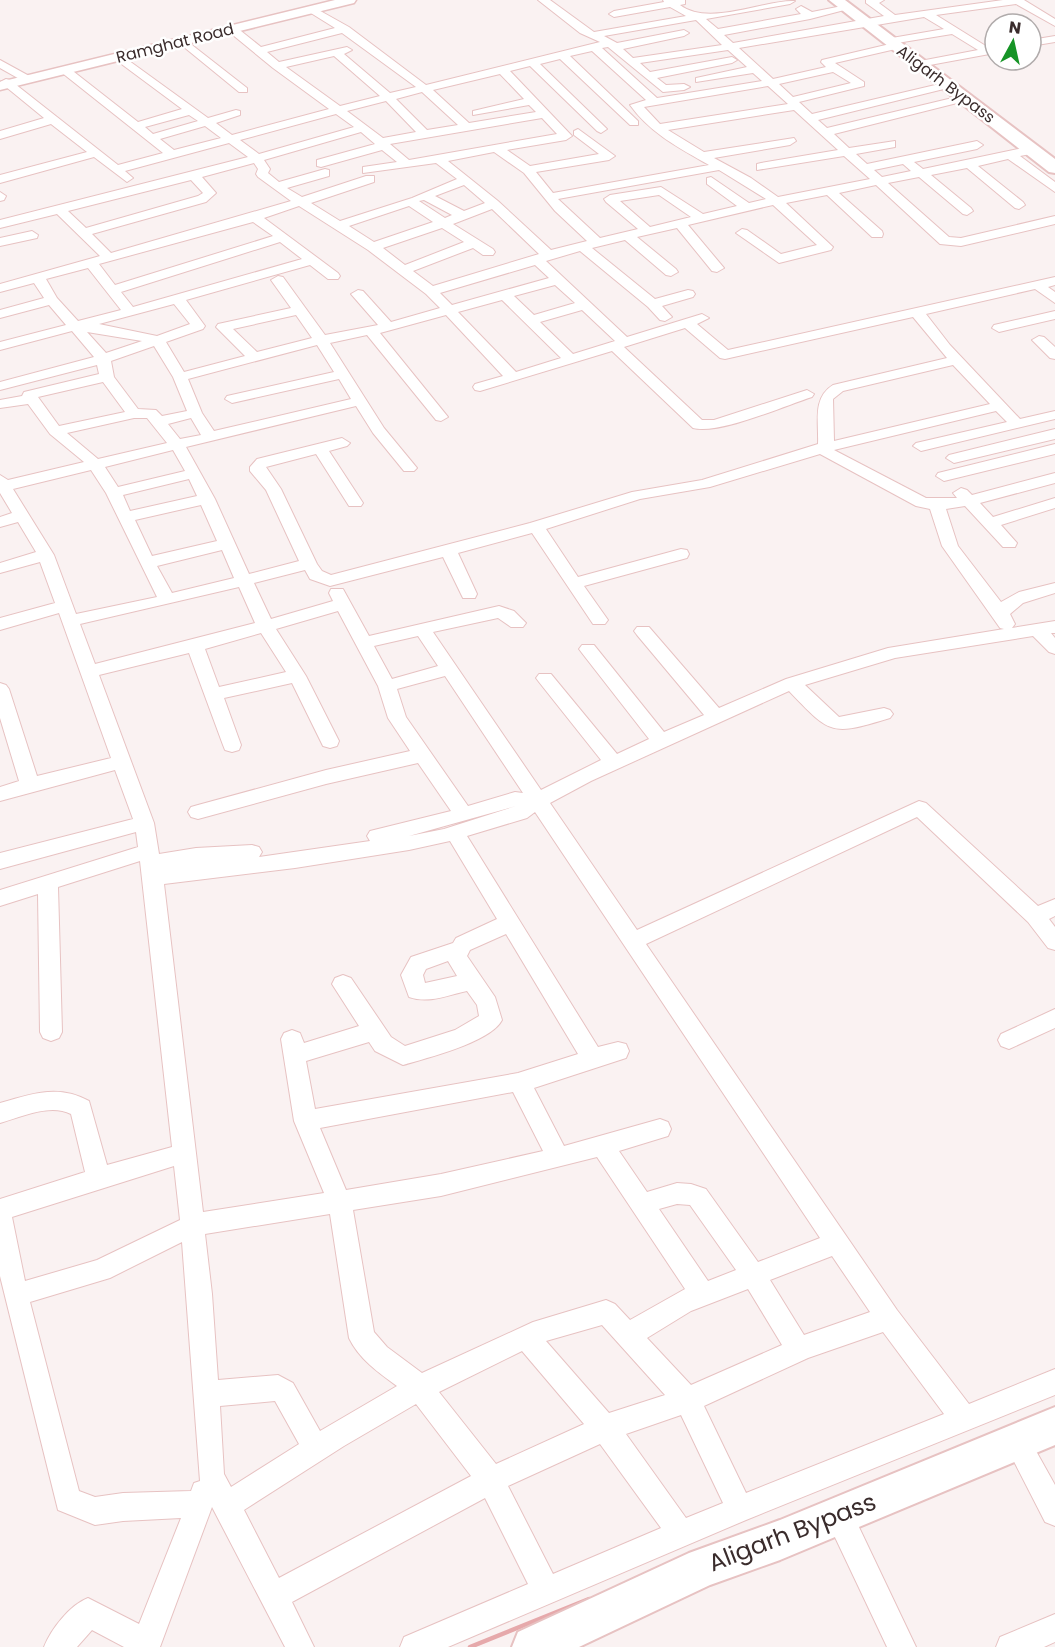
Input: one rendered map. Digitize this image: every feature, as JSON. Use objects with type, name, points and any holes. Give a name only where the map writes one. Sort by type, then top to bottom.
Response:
[{"type":"highway","name":"Aligarh Bypass","points":[[840,7],[859,23],[903,52],[1022,153],[1055,168]]},
{"type":"highway","name":"Aligarh Bypass","points":[[533,1647],[703,1567],[780,1540],[1055,1425]]},
{"type":"main road","name":"Ramghat Road","points":[[4,84],[337,0]]},
{"type":"main road","name":"Ramghat Road","points":[[25,78],[350,0]]},
{"type":"street","points":[[543,0],[591,35],[612,45],[665,90],[754,69]]},
{"type":"street","points":[[614,14],[689,0]]},
{"type":"street","points":[[591,35],[790,0],[810,16]]},
{"type":"street","points":[[879,0],[870,1],[894,18]]},
{"type":"street","points":[[953,0],[966,8]]},
{"type":"street","points":[[633,61],[732,47],[894,18],[926,8],[943,11],[966,8],[985,2],[1018,0],[1055,23]]},
{"type":"street","points":[[670,2],[680,10],[697,16],[778,92],[826,132],[945,241],[961,243],[1055,220]]},
{"type":"street","points":[[715,33],[810,16],[840,7]]},
{"type":"street","points":[[926,8],[953,31],[983,47]]},
{"type":"street","points":[[310,10],[345,29],[457,108],[467,128]]},
{"type":"street","points":[[232,29],[277,66],[375,137],[407,164]]},
{"type":"street","points":[[259,51],[345,29]]},
{"type":"street","points":[[903,52],[953,31]]},
{"type":"street","points":[[117,169],[234,140],[388,97],[595,48],[684,33]]},
{"type":"street","points":[[183,41],[243,90]]},
{"type":"street","points":[[0,288],[255,217],[369,175],[407,164],[617,126],[655,125],[794,104],[811,96],[860,84],[826,62],[974,43]]},
{"type":"street","points":[[277,66],[368,46]]},
{"type":"street","points":[[595,48],[654,101]]},
{"type":"street","points":[[903,52],[983,51]]},
{"type":"street","points":[[335,52],[388,97],[424,134]]},
{"type":"street","points":[[564,56],[617,126]]},
{"type":"street","points":[[676,56],[702,82],[725,83]]},
{"type":"street","points":[[117,57],[257,158],[264,168],[262,174],[277,187],[373,247],[430,291],[513,378]]},
{"type":"street","points":[[649,76],[744,58]]},
{"type":"street","points":[[0,63],[25,78]]},
{"type":"street","points":[[533,63],[617,126]]},
{"type":"street","points":[[742,233],[779,259],[826,247],[759,187],[675,139],[655,125],[636,105],[787,79],[835,68]]},
{"type":"street","points":[[65,70],[157,142],[177,154],[199,174],[210,193],[208,196],[83,232]]},
{"type":"street","points":[[502,70],[543,114],[596,153],[528,170]]},
{"type":"street","points":[[787,79],[811,96]]},
{"type":"street","points":[[4,84],[54,119],[138,188]]},
{"type":"street","points":[[778,92],[799,87]]},
{"type":"street","points":[[810,118],[942,87]]},
{"type":"street","points":[[457,108],[500,97]]},
{"type":"street","points":[[826,132],[960,100]]},
{"type":"street","points":[[457,108],[531,101]]},
{"type":"street","points":[[137,126],[189,111]]},
{"type":"street","points":[[0,179],[157,142],[236,112]]},
{"type":"street","points":[[0,224],[257,158],[375,137],[424,134],[543,114]]},
{"type":"street","points":[[0,135],[54,119]]},
{"type":"street","points":[[267,140],[349,119]]},
{"type":"street","points":[[675,139],[784,121]]},
{"type":"street","points":[[289,160],[375,137]]},
{"type":"street","points":[[277,187],[323,168],[375,137]]},
{"type":"street","points":[[704,156],[790,141]]},
{"type":"street","points":[[761,167],[891,144]]},
{"type":"street","points":[[865,168],[977,145]]},
{"type":"street","points":[[497,149],[528,170],[559,208],[597,243]]},
{"type":"street","points":[[430,291],[582,246],[746,207],[1022,153],[1055,188]]},
{"type":"street","points":[[438,159],[494,204],[542,257],[557,280],[584,305],[698,424],[716,424],[807,394]]},
{"type":"street","points":[[905,160],[967,211]]},
{"type":"street","points":[[969,164],[1019,205]]},
{"type":"street","points":[[550,197],[721,166]]},
{"type":"street","points":[[338,226],[466,180]]},
{"type":"street","points":[[711,182],[746,207]]},
{"type":"street","points":[[559,208],[661,190],[702,219]]},
{"type":"street","points":[[829,190],[877,234]]},
{"type":"street","points":[[425,196],[463,216]]},
{"type":"street","points":[[610,199],[648,231]]},
{"type":"street","points":[[410,201],[488,252]]},
{"type":"street","points":[[0,211],[42,202]]},
{"type":"street","points":[[373,247],[494,204]]},
{"type":"street","points":[[60,210],[110,259]]},
{"type":"street","points":[[255,217],[333,276]]},
{"type":"street","points":[[680,224],[717,268]]},
{"type":"street","points":[[0,242],[32,235]]},
{"type":"street","points":[[628,236],[671,272]]},
{"type":"street","points":[[112,290],[281,238]]},
{"type":"street","points":[[402,271],[474,243]]},
{"type":"street","points":[[582,246],[653,304],[665,317]]},
{"type":"street","points":[[221,255],[248,279]]},
{"type":"street","points":[[0,346],[130,312],[311,260]]},
{"type":"street","points":[[92,264],[130,312]]},
{"type":"street","points":[[38,278],[52,300],[103,359],[107,377],[134,414]]},
{"type":"street","points":[[278,280],[321,340],[378,430],[409,468]]},
{"type":"street","points":[[180,377],[321,340],[388,327],[557,280]]},
{"type":"street","points":[[686,322],[724,355],[1055,282]]},
{"type":"street","points":[[1038,285],[1055,299]]},
{"type":"street","points":[[358,294],[388,327]]},
{"type":"street","points":[[653,304],[688,294]]},
{"type":"street","points":[[505,295],[570,359]]},
{"type":"street","points":[[0,386],[103,359],[198,326],[177,298]]},
{"type":"street","points":[[0,314],[52,300]]},
{"type":"street","points":[[529,321],[584,305]]},
{"type":"street","points":[[255,358],[223,327],[300,310]]},
{"type":"street","points":[[916,311],[957,360],[1017,424]]},
{"type":"street","points":[[999,328],[1055,315]]},
{"type":"street","points":[[480,387],[702,318]]},
{"type":"street","points":[[74,327],[105,329],[158,340],[180,377],[195,413],[210,437]]},
{"type":"street","points":[[371,331],[441,417]]},
{"type":"street","points":[[1055,336],[1039,340],[1055,355]]},
{"type":"street","points":[[824,448],[826,399],[830,393],[854,384],[957,360]]},
{"type":"street","points":[[232,399],[342,374]]},
{"type":"street","points":[[107,377],[29,395],[56,431],[95,464],[114,493],[167,600]]},
{"type":"street","points":[[0,404],[32,399]]},
{"type":"street","points":[[300,1647],[273,1597],[213,1505],[193,1225],[151,864],[144,823],[46,555],[2,483],[95,464],[360,401]]},
{"type":"street","points":[[342,443],[262,462],[258,467],[258,471],[273,489],[316,575],[330,580],[536,527],[638,495],[704,484],[824,448],[999,406]]},
{"type":"street","points":[[56,431],[134,414],[151,413],[177,445],[194,473],[265,625],[297,676],[330,741]]},
{"type":"street","points":[[157,422],[195,413]]},
{"type":"street","points":[[921,446],[1055,415]]},
{"type":"street","points":[[902,431],[921,446],[954,458],[966,470]]},
{"type":"street","points":[[954,458],[1055,434]]},
{"type":"street","points":[[320,448],[355,503]]},
{"type":"street","points":[[824,448],[922,503],[937,506],[1055,478]]},
{"type":"street","points":[[1009,543],[944,476],[1055,449]]},
{"type":"street","points":[[114,493],[194,473]]},
{"type":"street","points":[[125,517],[207,499]]},
{"type":"street","points":[[990,523],[1055,503]]},
{"type":"street","points":[[937,506],[950,546],[1013,633]]},
{"type":"street","points":[[0,522],[22,515]]},
{"type":"street","points":[[536,527],[599,620]]},
{"type":"street","points":[[147,563],[228,543]]},
{"type":"street","points":[[448,550],[469,594]]},
{"type":"street","points":[[574,583],[681,554]]},
{"type":"street","points":[[0,568],[46,555]]},
{"type":"street","points":[[0,624],[167,600],[309,564]]},
{"type":"street","points":[[330,580],[387,687],[397,718],[422,755],[509,923],[592,1057]]},
{"type":"street","points":[[1001,614],[1004,608],[1014,601],[1055,588]]},
{"type":"street","points":[[88,672],[195,646],[343,604]]},
{"type":"street","points":[[364,644],[499,612],[517,623]]},
{"type":"street","points":[[0,898],[48,883],[151,864],[378,848],[459,824],[520,813],[537,801],[613,762],[792,683],[894,652],[1046,628],[1055,648]]},
{"type":"street","points":[[422,629],[888,1318],[964,1418]]},
{"type":"street","points":[[643,631],[716,717]]},
{"type":"street","points":[[195,646],[232,745]]},
{"type":"street","points":[[588,649],[661,741]]},
{"type":"street","points":[[387,687],[450,669]]},
{"type":"street","points":[[214,694],[297,676]]},
{"type":"street","points":[[546,678],[613,762]]},
{"type":"street","points":[[792,683],[827,719],[837,724],[884,714]]},
{"type":"street","points":[[0,689],[30,785]]},
{"type":"street","points":[[198,812],[326,777],[422,755]]},
{"type":"street","points":[[0,795],[121,762]]},
{"type":"street","points":[[634,940],[919,808],[1035,916],[1055,942]]},
{"type":"street","points":[[0,861],[144,823]]},
{"type":"street","points":[[48,883],[51,1032]]},
{"type":"street","points":[[1035,916],[1055,907]]},
{"type":"street","points":[[343,984],[382,1044],[403,1056],[462,1037],[491,1020],[487,1003],[456,957],[463,944],[509,923]]},
{"type":"street","points":[[460,949],[418,963],[412,975],[417,991],[426,993],[472,981]]},
{"type":"street","points":[[1009,1040],[1055,1018]]},
{"type":"street","points":[[374,1031],[293,1047],[305,1121],[340,1203],[362,1338],[378,1356],[419,1387],[492,1480],[546,1590]]},
{"type":"street","points":[[305,1121],[503,1084],[520,1083],[592,1057],[618,1051]]},
{"type":"street","points":[[520,1083],[558,1158]]},
{"type":"street","points":[[0,1113],[43,1101],[72,1101],[81,1108],[98,1178]]},
{"type":"street","points":[[16,1295],[101,1270],[193,1225],[441,1185],[558,1158],[660,1129]]},
{"type":"street","points":[[603,1146],[703,1295]]},
{"type":"street","points":[[0,1210],[185,1153]]},
{"type":"street","points":[[643,1204],[687,1191],[698,1197],[754,1276],[800,1350]]},
{"type":"street","points":[[0,1215],[16,1295],[68,1500],[95,1510],[123,1507],[213,1505],[419,1387],[526,1337],[606,1312],[687,1400],[740,1509]]},
{"type":"street","points":[[626,1336],[663,1312],[838,1243]]},
{"type":"street","points":[[273,1597],[492,1480],[605,1428],[687,1400],[800,1350],[888,1318]]},
{"type":"street","points":[[526,1337],[605,1428],[662,1502],[681,1535]]},
{"type":"street","points":[[414,1647],[740,1509],[1055,1382]]},
{"type":"street","points":[[206,1394],[278,1388],[284,1392],[315,1447]]},
{"type":"street","points":[[1017,1442],[1055,1512]]},
{"type":"street","points":[[58,1647],[83,1614],[88,1612],[146,1646],[213,1505]]},
{"type":"street","points":[[838,1514],[903,1647]]},
{"type":"street","points":[[1010,1647],[1055,1628]]},
{"type":"waterway","points":[[470,1647],[589,1599]]}]
